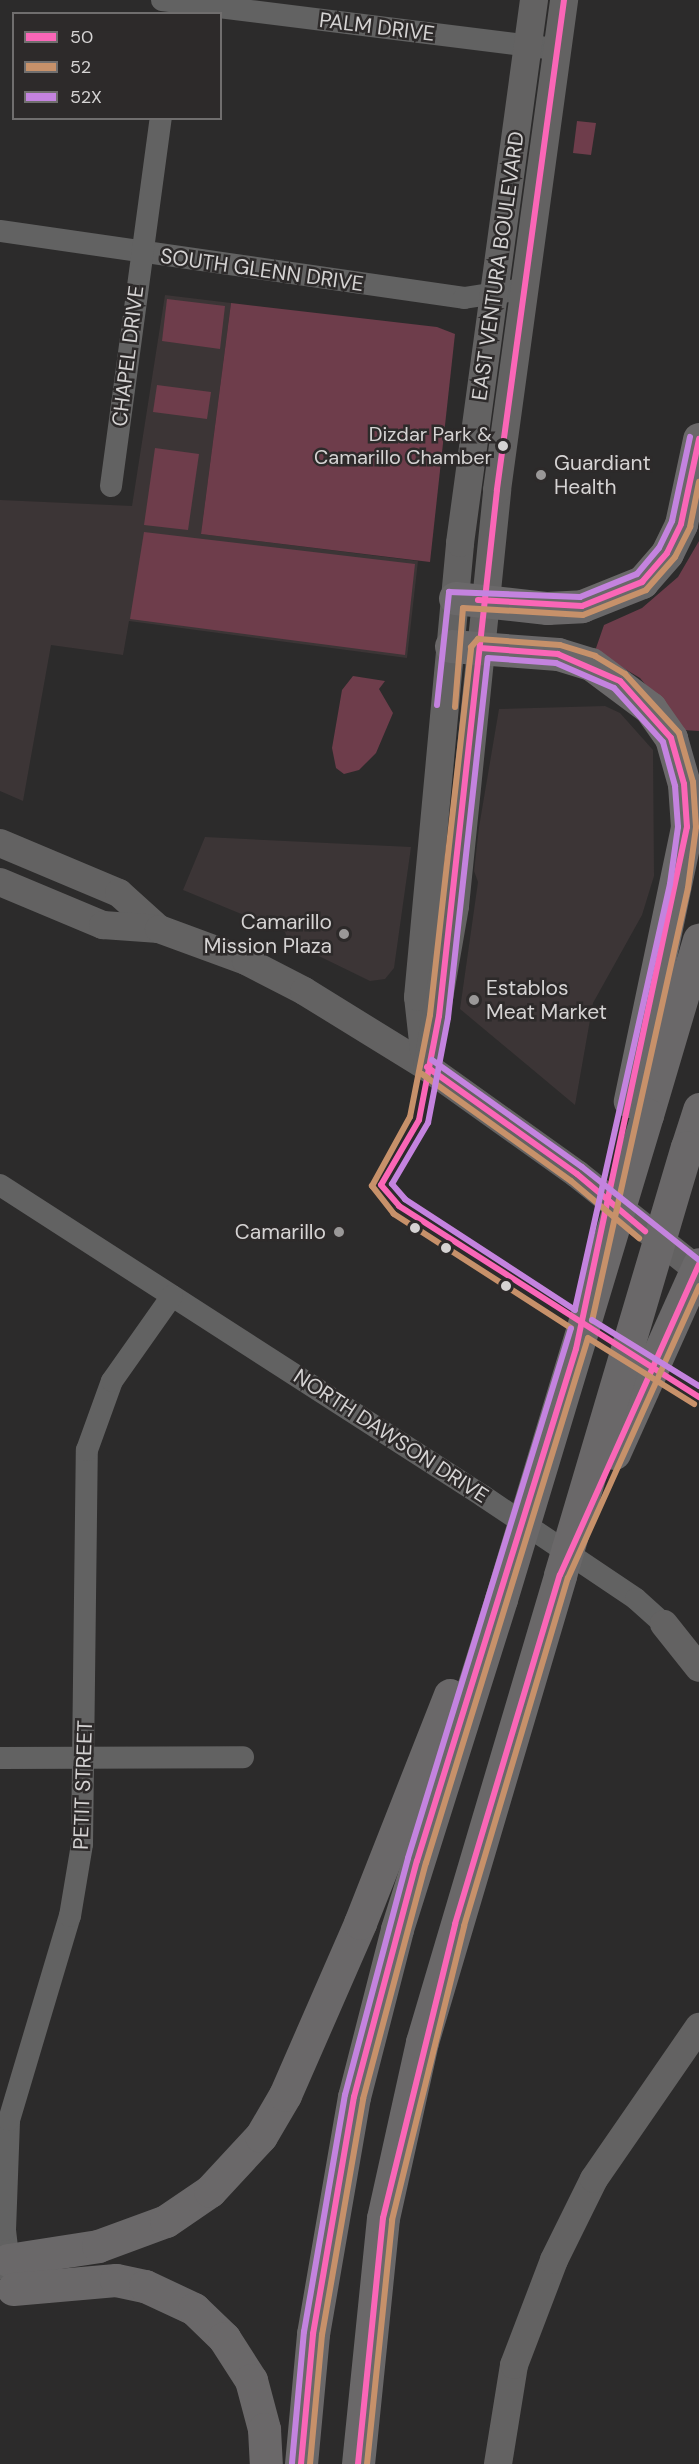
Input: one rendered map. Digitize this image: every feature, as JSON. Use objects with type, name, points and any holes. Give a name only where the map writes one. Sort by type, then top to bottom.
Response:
[{"type":"highway","points":[[470,599],[547,608],[582,606],[642,582],[667,554],[681,524],[699,439]]},
{"type":"highway","points":[[301,2464],[313,2334],[354,2097],[397,1929],[501,1599],[576,1349],[639,1108],[687,827],[684,784],[671,738],[635,694],[591,664],[558,654],[465,647]]},
{"type":"highway","points":[[639,1108],[699,940]]},
{"type":"highway","points":[[358,2464],[386,2206],[422,2042],[699,1109]]},
{"type":"highway","points":[[560,1575],[699,1264]]},
{"type":"highway","points":[[5,2275],[98,2246],[166,2221],[210,2191],[261,2136],[285,2095],[360,1923],[446,1700],[486,1642]]},
{"type":"highway","points":[[5,2275],[116,2280],[145,2286],[194,2309],[224,2338],[251,2380],[264,2429],[266,2464]]},
{"type":"main road","name":"EAST VENTURA BOULEVARD","points":[[427,1067],[455,906],[465,647],[494,296],[534,0]]},
{"type":"main road","points":[[557,50],[564,0]]},
{"type":"main road","name":"EAST VENTURA BOULEVARD","points":[[470,599],[523,289],[557,50]]},
{"type":"main road","points":[[0,843],[119,893],[159,929]]},
{"type":"main road","points":[[0,882],[102,925],[159,929],[246,961],[304,991],[427,1067],[577,1174],[652,1237],[699,1271]]},
{"type":"main road","points":[[664,1624],[699,1668]]},
{"type":"main road","points":[[498,2464],[514,2365],[554,2260],[594,2180],[699,2027]]},
{"type":"street","name":"PALM DRIVE","points":[[173,4],[557,50]]},
{"type":"street","name":"CHAPEL DRIVE","points":[[111,486],[161,120]]},
{"type":"street","name":"SOUTH GLENN DRIVE","points":[[0,231],[142,254],[464,298],[494,296],[523,289]]},
{"type":"street","name":"NORTH DAWSON DRIVE","points":[[0,1185],[483,1496],[664,1624]]},
{"type":"street","name":"PETIT STREET","points":[[5,2275],[9,2120],[70,1916],[81,1856],[86,1757],[85,1474],[90,1431],[112,1381],[172,1296]]},
{"type":"street","points":[[0,1758],[243,1757]]},
{"type":"shaded area","points":[[577,121],[596,123],[591,155],[573,153]]},
{"type":"shaded area","points":[[165,295],[231,303],[201,534],[418,561],[407,658],[129,621],[123,655],[51,645],[23,801],[0,791],[0,500],[132,506]]},
{"type":"shaded area","points":[[167,299],[225,306],[220,349],[162,341]]},
{"type":"shaded area","points":[[231,303],[437,327],[455,334],[430,562],[201,534]]},
{"type":"shaded area","points":[[157,385],[211,392],[207,419],[153,412]]},
{"type":"shaded area","points":[[155,448],[199,454],[188,530],[144,525]]},
{"type":"shaded area","points":[[144,532],[415,564],[405,655],[130,619]]},
{"type":"shaded area","points":[[699,541],[699,731],[683,730],[640,678],[595,651],[604,625],[642,608],[678,577]]},
{"type":"shaded area","points":[[353,676],[385,681],[379,689],[393,713],[376,753],[359,770],[344,774],[336,768],[332,748],[342,690]]},
{"type":"shaded area","points":[[605,706],[620,713],[653,750],[654,876],[642,915],[593,1003],[575,1105],[460,1009],[478,882],[474,871],[479,827],[499,709]]},
{"type":"shaded area","points":[[205,837],[411,847],[394,968],[385,979],[370,981],[288,941],[285,932],[183,890]]},
{"type":"transit line","name":"50","points":[[564,0],[497,490],[439,1016],[419,1120],[381,1185],[399,1206],[699,1397]]},
{"type":"transit line","name":"52X","points":[[437,705],[449,592],[580,597],[637,574],[659,548],[672,521],[690,437]]},
{"type":"transit line","name":"50","points":[[478,600],[582,606],[642,582],[667,553],[681,524],[699,439]]},
{"type":"transit line","name":"52","points":[[455,707],[463,608],[583,615],[646,590],[675,557],[690,527],[699,482]]},
{"type":"transit line","name":"52","points":[[571,1328],[394,1214],[372,1186],[410,1117],[430,1015],[471,647],[478,639],[560,645],[595,656],[625,674],[679,733],[693,782],[696,827],[688,888],[592,1320]]},
{"type":"transit line","name":"50","points":[[301,2464],[313,2334],[354,2097],[417,1861],[576,1349],[687,827],[684,784],[671,738],[620,681],[558,654],[480,648]]},
{"type":"transit line","name":"52X","points":[[488,658],[556,663],[614,688],[663,742],[675,786],[678,827],[670,884],[575,1310],[405,1199],[392,1184],[428,1123],[448,1018],[488,658]]},
{"type":"transit line","name":"52X","points":[[432,1060],[582,1167],[699,1260]]},
{"type":"transit line","name":"50","points":[[427,1067],[577,1174],[645,1231]]},
{"type":"transit line","name":"52","points":[[422,1074],[571,1181],[639,1238]]},
{"type":"transit line","name":"50","points":[[358,2464],[383,2218],[455,1924],[560,1575],[699,1264]]},
{"type":"transit line","name":"52","points":[[367,2464],[392,2220],[464,1926],[568,1578],[699,1286]]},
{"type":"transit line","name":"52X","points":[[592,1320],[699,1386]]},
{"type":"transit line","name":"52X","points":[[292,2463],[304,2332],[345,2095],[408,1858],[571,1328]]},
{"type":"transit line","name":"52","points":[[310,2464],[322,2335],[363,2099],[426,1863],[588,1338],[694,1404]]},
{"type":"place","name":"Dizdar Park & Camarillo Chamber","points":[[503,446]]},
{"type":"place","name":"Guardiant Health","points":[[541,475]]},
{"type":"place","name":"Camarillo Mission Plaza","points":[[344,934]]},
{"type":"place","name":"Establos Meat Market","points":[[474,1000]]},
{"type":"place","name":"Camarillo","points":[[339,1232]]}]
